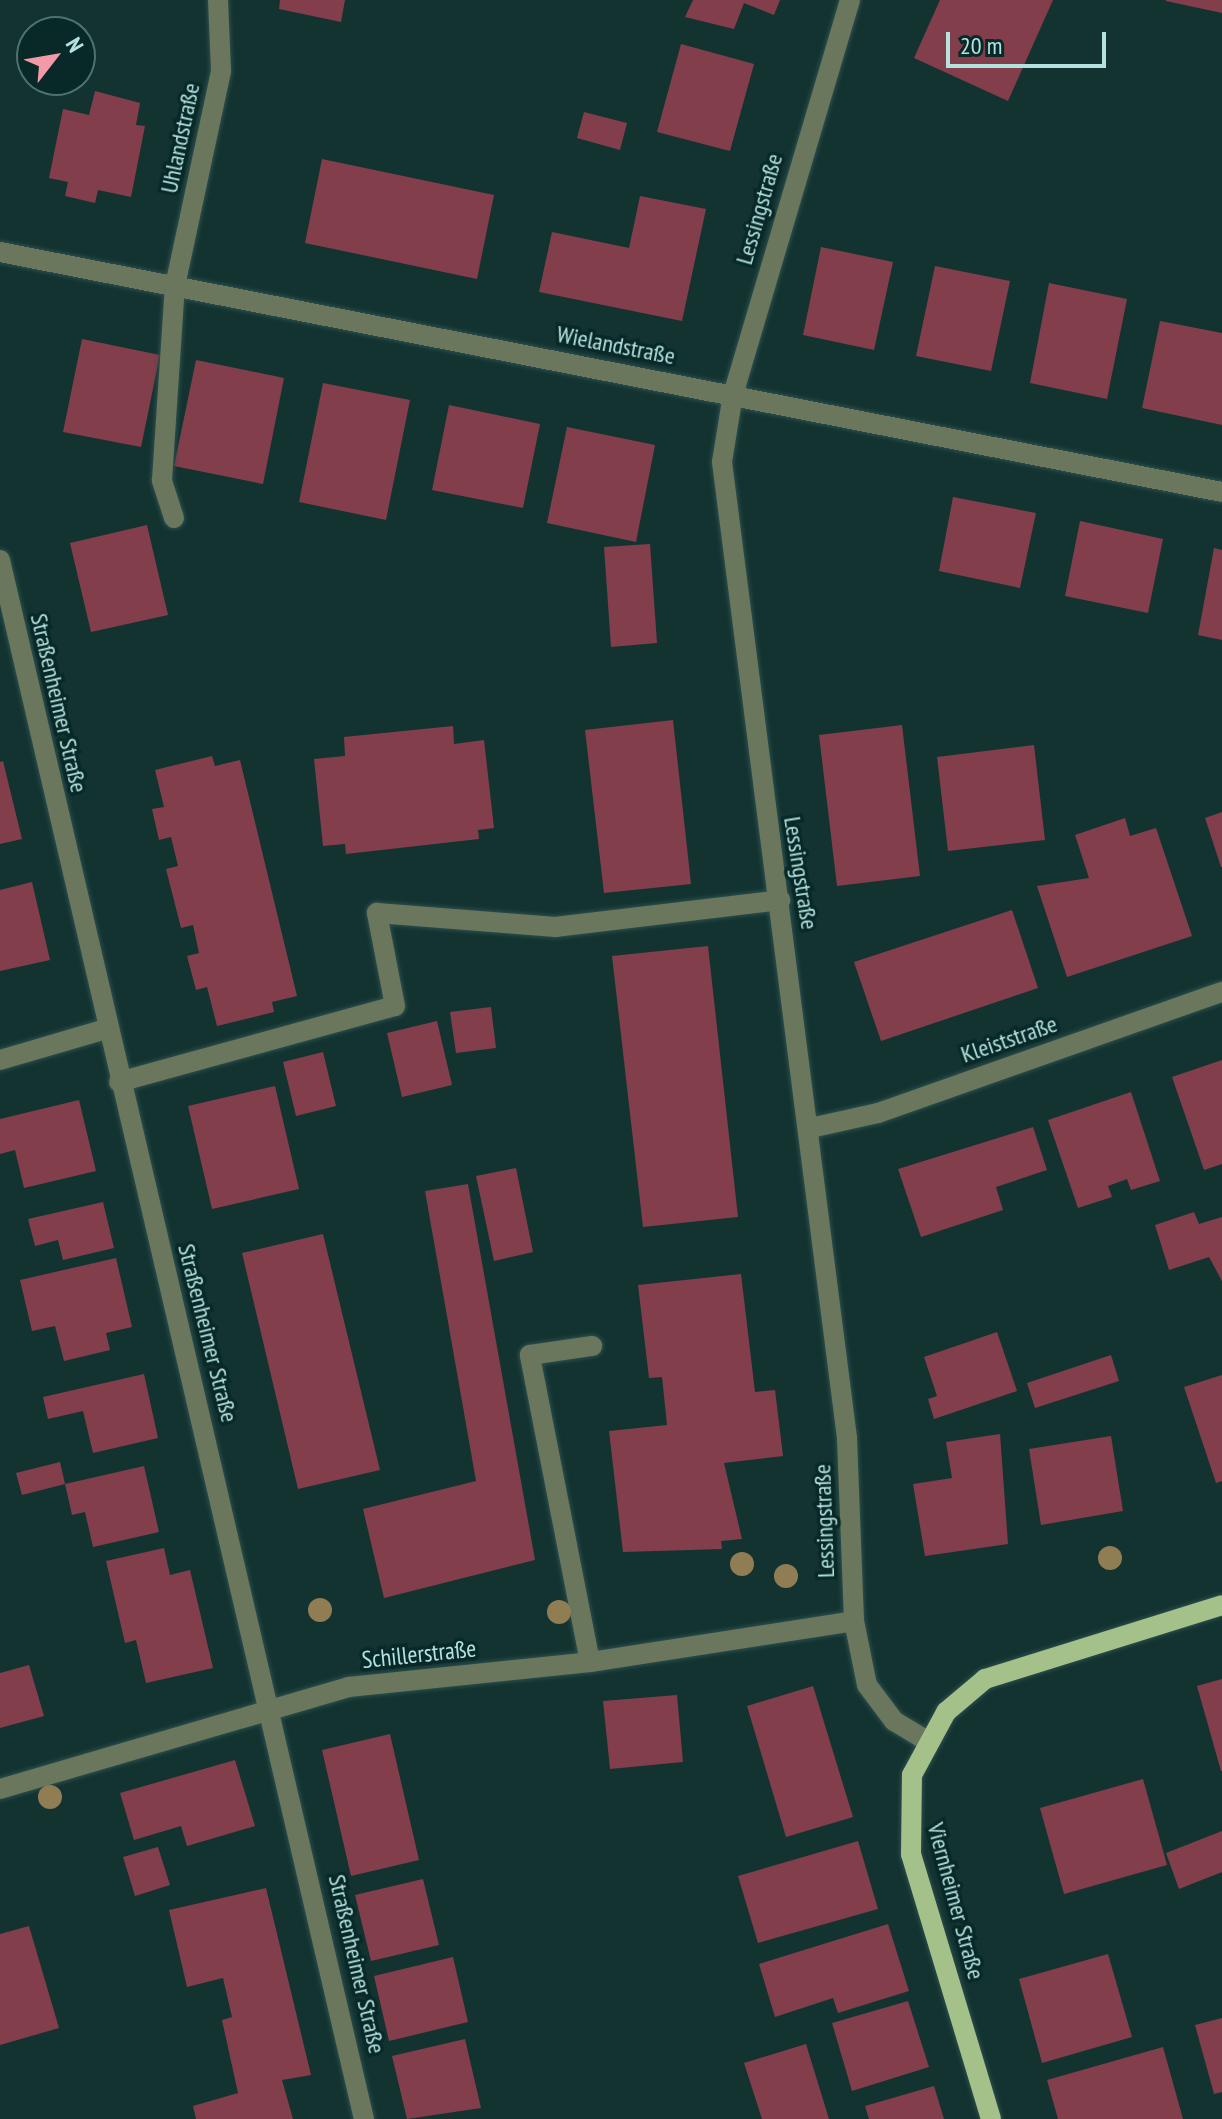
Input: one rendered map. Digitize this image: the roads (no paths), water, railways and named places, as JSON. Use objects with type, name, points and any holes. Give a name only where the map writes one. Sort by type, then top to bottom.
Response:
[{"type":"main road","name":"Viernheimer Straße","points":[[991,2119],[911,1854],[912,1775],[927,1741],[965,1692],[985,1679],[1222,1605]]},
{"type":"street","name":"Uhlandstraße","points":[[174,518],[162,480],[175,286],[221,71],[218,0]]},
{"type":"street","name":"Lessingstraße","points":[[850,0],[733,394],[722,462],[810,1128],[847,1438],[854,1621],[867,1685],[894,1721],[927,1741]]},
{"type":"street","name":"Wielandstraße","points":[[0,252],[1222,492]]},
{"type":"street","name":"Straßenheimer Straße","points":[[0,560],[106,1029],[274,1715],[364,2119]]},
{"type":"street","points":[[119,1082],[395,1006],[377,913],[555,927],[780,900]]},
{"type":"street","name":"Kleiststraße","points":[[810,1128],[878,1113],[1222,992]]},
{"type":"street","points":[[0,1060],[106,1029]]},
{"type":"street","points":[[590,1662],[530,1355],[592,1346]]},
{"type":"street","name":"Schillerstraße","points":[[0,1789],[274,1715],[349,1687],[590,1662],[854,1621]]}]
